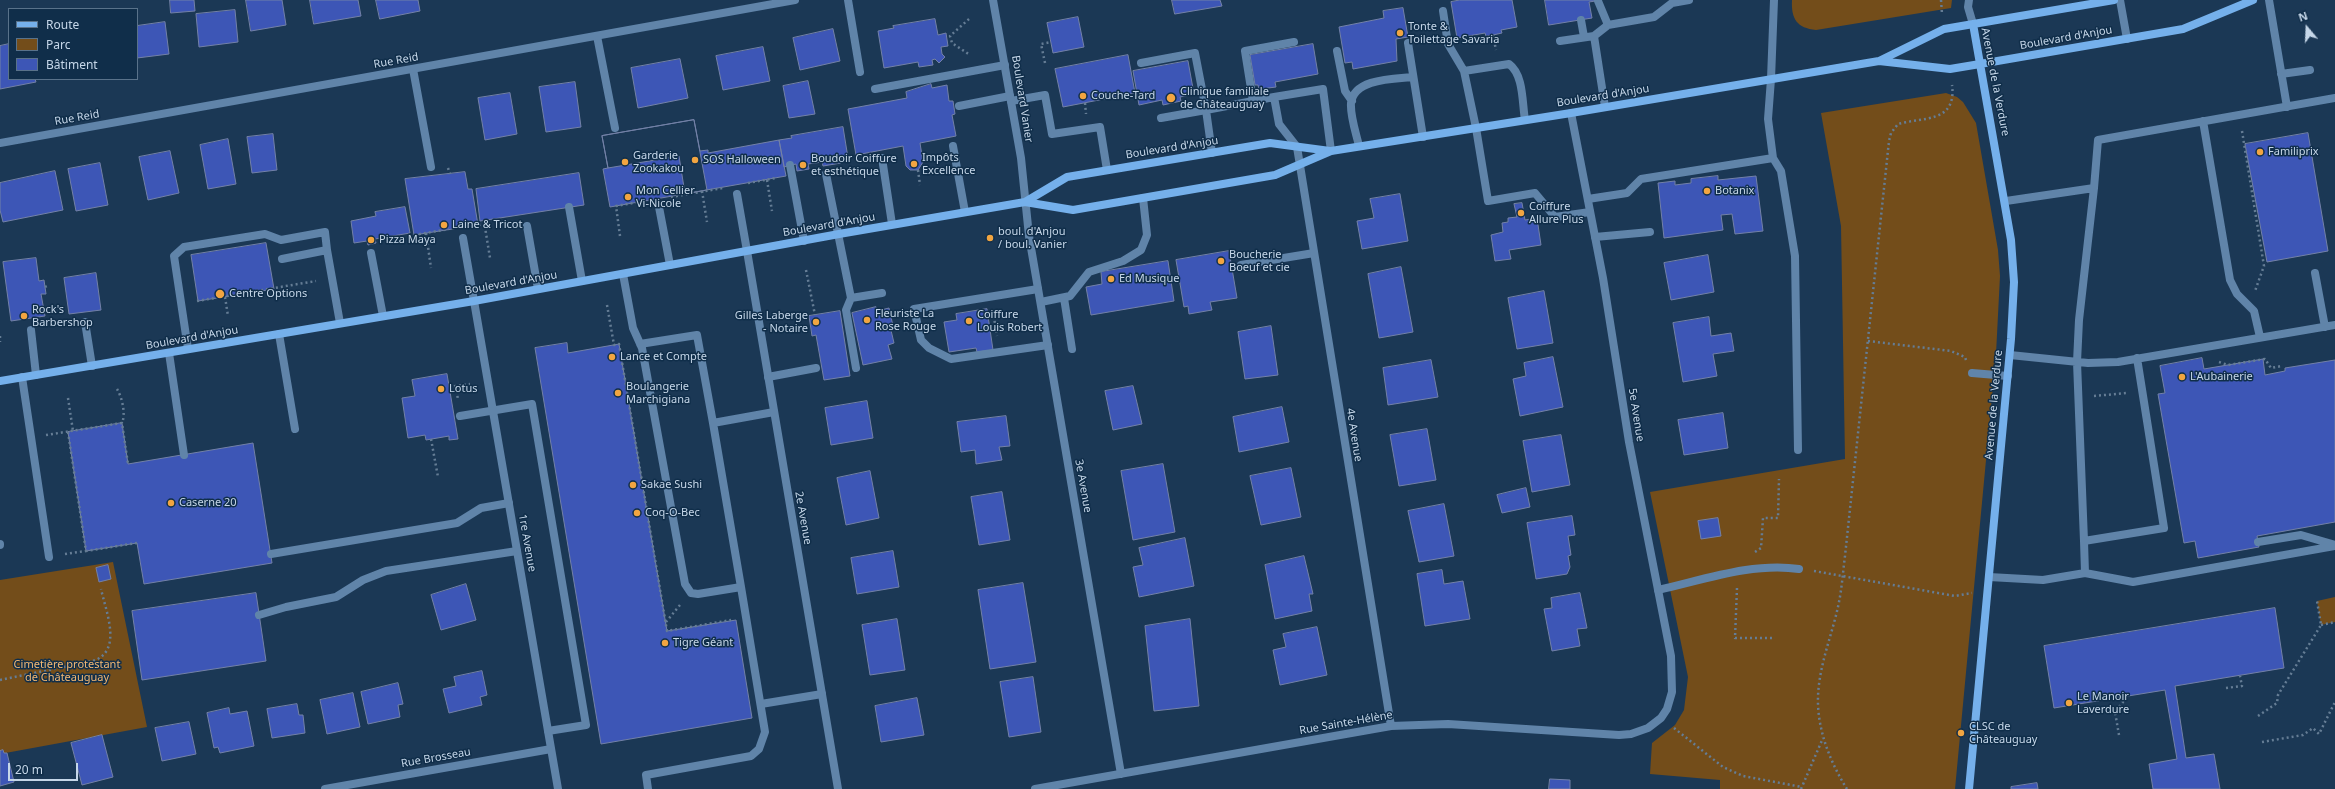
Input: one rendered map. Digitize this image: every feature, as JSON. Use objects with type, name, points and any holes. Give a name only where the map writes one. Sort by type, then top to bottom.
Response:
[{"type":"street","name":"Rue Reid","points":[[0,143],[795,0]]},
{"type":"street","points":[[848,0],[860,72]]},
{"type":"street","name":"Boulevard Vanier","points":[[993,0],[1011,98],[1025,202]]},
{"type":"street","points":[[1560,41],[1594,36],[1608,25],[1654,17],[1672,1],[1689,0]]},
{"type":"street","points":[[1774,0],[1768,120],[1773,158],[1780,170],[1795,256],[1798,450]]},
{"type":"street","points":[[1969,0],[1968,7],[1973,24]]},
{"type":"street","name":"Boulevard d'Anjou","points":[[0,381],[474,301],[892,224],[1025,202],[1073,210],[1275,175],[1330,151],[1771,80],[1879,60],[1944,29],[2114,0]]},
{"type":"street","points":[[2120,0],[2127,39]]},
{"type":"street","name":"Boulevard d'Anjou","points":[[1879,60],[1950,69],[2183,29],[2253,0]]},
{"type":"street","points":[[2269,0],[2287,107]]},
{"type":"street","points":[[1598,1],[1608,25]]},
{"type":"street","points":[[1443,11],[1448,44],[1464,72],[1476,128],[1488,201],[1535,194],[1555,217],[1590,212]]},
{"type":"street","points":[[1581,20],[1584,37]]},
{"type":"street","name":"Avenue de la Verdure","points":[[1969,789],[2010,355],[2014,282],[2006,201],[1973,24]]},
{"type":"street","points":[[597,36],[615,128]]},
{"type":"street","points":[[1594,36],[1605,107]]},
{"type":"street","points":[[1253,101],[1244,51],[1294,42]]},
{"type":"street","points":[[1408,43],[1423,136]]},
{"type":"street","points":[[1337,51],[1345,91],[1352,101],[1359,146]]},
{"type":"street","points":[[1141,63],[1195,53],[1206,110],[1212,153]]},
{"type":"street","points":[[1464,72],[1509,64],[1514,68],[1518,77],[1525,120]]},
{"type":"street","points":[[875,89],[1005,65]]},
{"type":"street","points":[[413,69],[431,167]]},
{"type":"street","points":[[2281,74],[2310,70]]},
{"type":"street","points":[[1352,101],[1359,90],[1372,83],[1413,77]]},
{"type":"street","points":[[1161,118],[1323,89],[1330,151]]},
{"type":"street","points":[[959,106],[1011,98],[1045,95],[1052,134],[1100,127],[1107,170]]},
{"type":"street","points":[[1274,97],[1278,124],[1297,147]]},
{"type":"street","points":[[2085,573],[2077,362],[2098,140],[2335,98]]},
{"type":"street","name":"5e Avenue","points":[[1571,113],[1595,237],[1629,442],[1669,641],[1672,680],[1670,701],[1661,718]]},
{"type":"street","points":[[2203,121],[2230,280],[2236,294],[2250,305],[2257,317],[2260,337]]},
{"type":"street","name":"Boulevard d'Anjou","points":[[1025,202],[1067,177],[1107,170],[1270,143],[1330,151]]},
{"type":"street","points":[[953,146],[965,212]]},
{"type":"street","name":"4e Avenue","points":[[1297,147],[1391,726]]},
{"type":"street","points":[[882,158],[892,224]]},
{"type":"street","points":[[1588,199],[1627,193],[1641,179],[1773,158]]},
{"type":"street","points":[[790,165],[804,240]]},
{"type":"street","points":[[826,174],[851,298],[846,310],[856,368]]},
{"type":"street","points":[[2006,201],[2094,188]]},
{"type":"street","name":"2e Avenue","points":[[737,194],[838,789]]},
{"type":"street","points":[[1041,302],[1070,296],[1089,272],[1123,261],[1141,250],[1147,235],[1143,198]]},
{"type":"street","name":"3e Avenue","points":[[1025,202],[1038,289],[1121,774]]},
{"type":"street","points":[[569,207],[582,281]]},
{"type":"street","points":[[659,207],[670,265]]},
{"type":"street","points":[[527,226],[538,289]]},
{"type":"street","points":[[188,349],[174,256],[178,250],[184,247],[265,234],[281,240],[325,232],[340,324]]},
{"type":"street","points":[[1595,237],[1650,232]]},
{"type":"street","name":"1re Avenue","points":[[463,238],[558,789]]},
{"type":"street","points":[[282,258],[327,250]]},
{"type":"street","points":[[371,253],[383,316]]},
{"type":"street","points":[[1241,265],[1314,253]]},
{"type":"street","points":[[2315,273],[2325,327]]},
{"type":"street","points":[[623,274],[633,328],[640,344],[685,584],[691,593],[741,587]]},
{"type":"street","points":[[1038,289],[914,309],[918,335],[929,348],[951,359],[1048,345]]},
{"type":"street","points":[[851,298],[882,293]]},
{"type":"street","points":[[1064,298],[1072,349]]},
{"type":"street","points":[[85,322],[92,366]]},
{"type":"street","points":[[2010,355],[2100,363],[2335,325]]},
{"type":"street","points":[[31,330],[36,375]]},
{"type":"street","points":[[279,334],[295,429]]},
{"type":"street","points":[[640,344],[697,335],[765,732],[759,749],[751,756],[646,774],[648,789]]},
{"type":"street","points":[[169,353],[184,455]]},
{"type":"street","points":[[2084,541],[2164,528],[2137,358]]},
{"type":"street","points":[[768,377],[816,368]]},
{"type":"street","points":[[1972,373],[2008,376]]},
{"type":"street","points":[[22,378],[49,557]]},
{"type":"street","points":[[460,416],[532,404],[586,725],[548,732]]},
{"type":"street","points":[[713,423],[774,412]]},
{"type":"street","points":[[271,554],[456,523],[481,508],[509,503]]},
{"type":"street","points":[[2258,542],[2301,535],[2335,546]]},
{"type":"street","points":[[1989,577],[2043,580],[2085,573],[2133,582],[2335,546]]},
{"type":"street","points":[[259,615],[286,606],[336,597],[363,580],[386,571],[517,551]]},
{"type":"street","points":[[1658,590],[1738,572],[1776,568],[1799,569]]},
{"type":"street","points":[[761,704],[822,694]]},
{"type":"street","name":"Rue Sainte-Hélène","points":[[1034,789],[1391,726],[1448,724],[1619,735],[1641,731],[1654,725],[1661,718]]},
{"type":"street","name":"Rue Brosseau","points":[[326,789],[551,749]]},
{"type":"path","points":[[1941,0],[1942,12]]},
{"type":"path","points":[[969,19],[950,36],[952,43],[976,59]]},
{"type":"path","points":[[947,41],[951,40]]},
{"type":"path","points":[[1044,63],[1041,44],[1051,42]]},
{"type":"path","points":[[1847,789],[1837,772],[1824,738],[1819,710],[1819,684],[1839,602],[1843,575],[1890,133],[1898,124],[1929,119],[1942,114],[1951,104],[1953,92]]},
{"type":"path","points":[[2242,130],[2264,266],[2250,305]]},
{"type":"path","points":[[918,170],[920,185]]},
{"type":"path","points":[[742,184],[779,178]]},
{"type":"path","points":[[767,180],[772,211]]},
{"type":"path","points":[[666,198],[729,187]]},
{"type":"path","points":[[702,191],[707,222]]},
{"type":"path","points":[[620,236],[616,206],[652,200]]},
{"type":"path","points":[[467,227],[485,222],[490,258]]},
{"type":"path","points":[[414,235],[456,228]]},
{"type":"path","points":[[426,233],[431,268]]},
{"type":"path","points":[[806,270],[815,315]]},
{"type":"path","points":[[198,301],[332,278]]},
{"type":"path","points":[[224,297],[228,316]]},
{"type":"path","points":[[607,305],[614,345],[619,344],[667,631],[736,620]]},
{"type":"path","points":[[992,308],[997,337]]},
{"type":"path","points":[[0,336],[0,342]]},
{"type":"path","points":[[1868,341],[1951,351],[1965,357],[1972,373]]},
{"type":"path","points":[[2214,357],[2219,362],[2228,365],[2265,359],[2271,368],[2282,366]]},
{"type":"path","points":[[449,388],[470,384]]},
{"type":"path","points":[[117,389],[121,395],[124,418],[122,423],[128,464]]},
{"type":"path","points":[[2077,392],[2098,397],[2131,392]]},
{"type":"path","points":[[68,398],[73,430]]},
{"type":"path","points":[[63,432],[122,423]]},
{"type":"path","points":[[68,432],[86,550]]},
{"type":"path","points":[[431,439],[438,477]]},
{"type":"path","points":[[49,557],[137,543]]},
{"type":"path","points":[[1799,569],[1843,575],[1955,596],[1974,592]]},
{"type":"path","points":[[0,680],[88,662],[103,656],[109,650],[111,641],[102,589]]},
{"type":"path","points":[[665,623],[691,593]]},
{"type":"path","points":[[2258,716],[2277,703],[2278,695],[2321,625],[2317,601]]},
{"type":"path","points":[[2321,625],[2335,622]]},
{"type":"path","points":[[2226,688],[2242,686],[2240,676]]},
{"type":"path","points":[[2118,735],[2115,712],[2123,702],[2122,696]]},
{"type":"path","points":[[2262,742],[2303,735],[2313,728],[2319,734],[2335,702]]},
{"type":"path","points":[[1661,718],[1723,767],[1743,776],[1802,788],[1824,738]]},
{"type":"green space","points":[[1792,0],[1952,0],[1951,8],[1816,30],[1804,27],[1796,21],[1792,7]]},
{"type":"green space","points":[[1946,93],[1957,97],[1963,102],[1976,123],[1998,250],[2000,276],[1996,354],[1955,789],[1720,789],[1720,780],[1650,774],[1652,743],[1675,725],[1684,710],[1688,677],[1650,492],[1845,459],[1841,226],[1821,113]]},
{"type":"green space","name":"Cimetière protestant de Châteauguay","points":[[113,562],[147,727],[0,754],[0,580]]},
{"type":"green space","points":[[2335,597],[2335,622],[2321,625],[2317,601]]},
{"type":"building","points":[[170,0],[194,0],[195,11],[171,13]]},
{"type":"building","points":[[246,0],[282,0],[286,25],[251,31]]},
{"type":"building","points":[[310,0],[358,0],[361,16],[314,24]]},
{"type":"building","points":[[376,0],[418,0],[420,11],[380,19]]},
{"type":"building","points":[[1172,0],[1220,0],[1222,6],[1175,14]]},
{"type":"building","points":[[1460,0],[1512,0],[1517,27],[1501,30],[1502,33],[1493,35],[1486,36],[1485,33],[1457,38],[1451,2]]},
{"type":"building","points":[[1545,0],[1602,0],[1589,2],[1592,18],[1549,25]]},
{"type":"building","points":[[1403,8],[1408,37],[1396,39],[1397,61],[1353,69],[1352,62],[1345,63],[1339,27],[1384,18],[1383,11]]},
{"type":"building","points":[[235,10],[238,42],[199,47],[196,14]]},
{"type":"building","points":[[1078,17],[1084,47],[1053,53],[1047,23]]},
{"type":"building","points":[[935,19],[938,35],[946,33],[948,46],[941,47],[942,54],[945,57],[939,63],[935,59],[932,60],[933,65],[919,67],[918,62],[884,68],[878,31],[894,28],[893,26]]},
{"type":"building","points":[[165,22],[169,54],[138,58],[138,26]]},
{"type":"building","points":[[833,29],[840,61],[800,70],[793,38]]},
{"type":"building","points":[[8,44],[8,80],[35,80],[36,82],[0,89],[0,46]]},
{"type":"building","points":[[1313,44],[1318,74],[1275,82],[1276,87],[1259,90],[1258,85],[1255,85],[1250,55]]},
{"type":"building","points":[[763,47],[770,81],[723,90],[716,56]]},
{"type":"building","points":[[1128,55],[1135,93],[1063,107],[1055,69]]},
{"type":"building","points":[[680,59],[688,98],[638,108],[631,68]]},
{"type":"building","points":[[1188,61],[1194,94],[1180,97],[1181,101],[1163,105],[1162,100],[1139,105],[1133,71]]},
{"type":"building","points":[[808,81],[815,114],[789,118],[783,86]]},
{"type":"building","points":[[575,82],[581,127],[546,132],[539,87]]},
{"type":"building","points":[[931,84],[932,88],[947,85],[949,101],[953,101],[955,114],[952,115],[956,136],[920,143],[923,162],[918,170],[910,170],[906,166],[903,146],[856,155],[848,109],[907,98],[906,92]]},
{"type":"building","points":[[510,93],[517,134],[485,140],[478,98]]},
{"type":"building","name":"SOS Halloween","points":[[694,120],[700,151],[708,150],[708,153],[779,140],[786,176],[610,207],[603,169],[608,168],[602,136]]},
{"type":"building","name":"Garderie Zookakou","points":[[694,120],[707,190],[685,194],[679,156],[608,168],[602,136]]},
{"type":"building","points":[[843,127],[848,158],[840,159],[841,163],[823,166],[822,162],[808,164],[809,169],[797,171],[796,164],[784,167],[779,140],[792,138],[791,136]]},
{"type":"building","points":[[2308,133],[2328,251],[2267,262],[2245,144]]},
{"type":"building","points":[[273,134],[277,170],[252,173],[247,137]]},
{"type":"building","points":[[228,139],[236,184],[208,189],[200,145]]},
{"type":"building","points":[[170,151],[179,193],[148,200],[139,157]]},
{"type":"building","points":[[100,163],[108,205],[76,211],[68,169]]},
{"type":"building","points":[[55,171],[63,210],[3,222],[0,210],[0,183]]},
{"type":"building","points":[[465,172],[468,189],[472,189],[478,225],[414,235],[405,179]]},
{"type":"building","points":[[579,173],[584,205],[480,221],[476,189]]},
{"type":"building","points":[[1718,176],[1718,180],[1756,176],[1763,231],[1735,234],[1732,214],[1721,215],[1723,230],[1664,238],[1658,183],[1675,181],[1675,185],[1691,183],[1691,179]]},
{"type":"building","points":[[1400,194],[1408,241],[1362,249],[1357,221],[1374,218],[1370,199]]},
{"type":"building","points":[[1522,203],[1525,220],[1537,218],[1541,245],[1509,250],[1511,259],[1495,261],[1491,235],[1503,232],[1502,223],[1508,222],[1508,218],[1517,217],[1514,204]]},
{"type":"building","points":[[405,207],[410,233],[375,239],[376,243],[368,245],[367,241],[354,243],[351,221],[376,216],[375,212]]},
{"type":"building","points":[[266,243],[274,289],[198,301],[191,255]]},
{"type":"building","points":[[1229,251],[1237,298],[1210,302],[1212,310],[1189,314],[1188,306],[1184,307],[1176,260]]},
{"type":"building","points":[[1708,255],[1714,292],[1671,300],[1664,263]]},
{"type":"building","points":[[36,258],[39,281],[44,280],[46,294],[41,294],[45,316],[11,321],[3,262]]},
{"type":"building","points":[[1168,261],[1174,301],[1091,315],[1086,287],[1102,284],[1101,272]]},
{"type":"building","points":[[1401,267],[1413,332],[1379,338],[1368,274]]},
{"type":"building","points":[[96,273],[101,310],[69,314],[64,278]]},
{"type":"building","points":[[1544,291],[1553,343],[1517,349],[1508,298]]},
{"type":"building","points":[[876,307],[877,311],[889,308],[893,326],[890,326],[894,343],[888,345],[892,359],[863,365],[852,313]]},
{"type":"building","points":[[987,309],[993,350],[977,352],[976,348],[949,352],[944,322],[957,320],[956,314]]},
{"type":"building","points":[[840,311],[850,376],[824,380],[816,335],[812,336],[809,316]]},
{"type":"building","points":[[1709,317],[1711,336],[1731,333],[1734,351],[1713,354],[1717,376],[1683,382],[1673,323]]},
{"type":"building","points":[[1271,326],[1278,375],[1245,379],[1238,332]]},
{"type":"building","points":[[567,343],[568,353],[619,344],[667,631],[736,620],[752,718],[601,744],[535,348]]},
{"type":"building","points":[[1553,357],[1563,407],[1520,416],[1513,379],[1526,376],[1524,363]]},
{"type":"building","points":[[2202,358],[2204,369],[2263,359],[2265,375],[2285,371],[2285,368],[2335,360],[2335,522],[2257,536],[2259,547],[2198,558],[2195,541],[2184,543],[2158,394],[2165,393],[2160,366]]},
{"type":"building","points":[[1431,360],[1438,397],[1388,405],[1383,368]]},
{"type":"building","points":[[447,374],[458,439],[449,440],[449,436],[426,440],[425,435],[408,438],[402,398],[415,396],[412,380]]},
{"type":"building","points":[[1133,386],[1142,424],[1113,430],[1105,391]]},
{"type":"building","points":[[867,401],[873,438],[831,445],[825,408]]},
{"type":"building","points":[[1282,407],[1289,442],[1239,452],[1233,417]]},
{"type":"building","points":[[1723,413],[1728,448],[1684,455],[1678,420]]},
{"type":"building","points":[[1006,416],[1010,446],[999,447],[1002,460],[976,464],[975,450],[961,452],[957,422]]},
{"type":"building","name":"Caserne 20","points":[[122,423],[128,464],[253,443],[272,563],[144,584],[137,543],[86,551],[68,432]]},
{"type":"building","points":[[1427,429],[1436,480],[1399,486],[1390,435]]},
{"type":"building","points":[[1561,435],[1570,485],[1532,492],[1523,441]]},
{"type":"building","points":[[1163,464],[1175,532],[1133,540],[1121,471]]},
{"type":"building","points":[[1291,468],[1301,517],[1261,525],[1250,476]]},
{"type":"building","points":[[870,471],[879,518],[846,525],[837,478]]},
{"type":"building","points":[[1526,488],[1530,507],[1502,513],[1497,495]]},
{"type":"building","points":[[1002,492],[1010,540],[979,545],[971,497]]},
{"type":"building","points":[[1444,504],[1454,556],[1419,562],[1408,511]]},
{"type":"building","points":[[1572,516],[1575,535],[1568,536],[1571,555],[1568,556],[1570,567],[1567,574],[1536,579],[1527,523]]},
{"type":"building","points":[[1718,518],[1721,536],[1701,539],[1698,521]]},
{"type":"building","points":[[1185,538],[1194,586],[1139,597],[1133,567],[1143,565],[1139,548]]},
{"type":"building","points":[[893,551],[899,587],[857,594],[851,558]]},
{"type":"building","points":[[1304,556],[1313,594],[1309,594],[1312,611],[1275,619],[1265,565]]},
{"type":"building","points":[[108,565],[111,579],[99,582],[96,568]]},
{"type":"building","points":[[1442,570],[1444,584],[1463,581],[1470,619],[1425,626],[1417,574]]},
{"type":"building","points":[[1023,583],[1036,662],[990,669],[978,590]]},
{"type":"building","points":[[466,584],[476,620],[441,630],[431,595]]},
{"type":"building","points":[[256,593],[266,661],[142,680],[132,611]]},
{"type":"building","points":[[1580,593],[1587,628],[1577,629],[1580,646],[1552,651],[1544,609],[1552,608],[1551,598]]},
{"type":"building","name":"Le Manoir Laverdure","points":[[2275,608],[2284,668],[2175,686],[2186,758],[2214,754],[2220,789],[2153,789],[2149,764],[2177,759],[2165,690],[2054,708],[2044,646]]},
{"type":"building","points":[[897,619],[905,670],[870,675],[862,625]]},
{"type":"building","points":[[1190,619],[1199,706],[1154,711],[1145,626]]},
{"type":"building","points":[[1317,627],[1327,675],[1280,685],[1273,650],[1286,647],[1283,634]]},
{"type":"building","points":[[482,671],[487,695],[480,697],[482,705],[449,713],[443,689],[456,686],[454,677]]},
{"type":"building","points":[[1033,677],[1041,732],[1009,737],[1000,682]]},
{"type":"building","points":[[398,683],[403,704],[398,705],[400,717],[368,724],[361,692]]},
{"type":"building","points":[[353,693],[360,727],[327,734],[320,700]]},
{"type":"building","points":[[917,698],[924,735],[881,742],[875,706]]},
{"type":"building","points":[[297,704],[299,715],[303,715],[305,733],[272,738],[267,709]]},
{"type":"building","points":[[229,708],[230,714],[247,711],[254,746],[220,753],[218,747],[214,748],[207,713]]},
{"type":"building","points":[[189,722],[196,754],[162,761],[155,728]]},
{"type":"building","points":[[102,735],[113,777],[82,785],[71,743]]},
{"type":"building","points":[[3,750],[4,753],[7,753],[14,782],[0,786],[0,751]]},
{"type":"building","points":[[1550,779],[1570,780],[1570,789],[1549,789]]},
{"type":"building","points":[[2037,783],[2038,789],[2011,789],[2011,787]]},
{"type":"place","name":"Tonte & Toilettage Savaria","points":[[1400,33]]},
{"type":"place","name":"Couche-Tard","points":[[1083,96]]},
{"type":"place","name":"Clinique familiale de Châteauguay","points":[[1171,98]]},
{"type":"place","name":"Familiprix","points":[[2260,152]]},
{"type":"place","name":"SOS Halloween","points":[[695,160]]},
{"type":"place","name":"Garderie Zookakou","points":[[625,162]]},
{"type":"place","name":"Impôts Excellence","points":[[914,164]]},
{"type":"place","name":"Boudoir Coiffure et esthétique","points":[[803,165]]},
{"type":"place","name":"Botanix","points":[[1707,191]]},
{"type":"place","name":"Mon Cellier Vi-Nicole","points":[[628,197]]},
{"type":"place","name":"Coiffure Allure Plus","points":[[1521,213]]},
{"type":"place","name":"Laine & Tricot","points":[[444,225]]},
{"type":"place","name":"boul. d'Anjou / boul. Vanier","points":[[990,238]]},
{"type":"place","name":"Pizza Maya","points":[[371,240]]},
{"type":"place","name":"Boucherie Boeuf et cie","points":[[1221,261]]},
{"type":"place","name":"Ed Musique","points":[[1111,279]]},
{"type":"place","name":"Centre Options","points":[[220,294]]},
{"type":"place","name":"Rock's Barbershop","points":[[24,316]]},
{"type":"place","name":"Fleuriste La Rose Rouge","points":[[867,320]]},
{"type":"place","name":"Coiffure Louis Robert","points":[[969,321]]},
{"type":"place","name":"Gilles Laberge - Notaire","points":[[816,322]]},
{"type":"place","name":"Lance et Compte","points":[[612,357]]},
{"type":"place","name":"L'Aubainerie","points":[[2182,377]]},
{"type":"place","name":"Lotus","points":[[441,389]]},
{"type":"place","name":"Boulangerie Marchigiana","points":[[618,393]]},
{"type":"place","name":"Sakae Sushi","points":[[633,485]]},
{"type":"place","name":"Caserne 20","points":[[171,503]]},
{"type":"place","name":"Coq-O-Bec","points":[[637,513]]},
{"type":"place","name":"Tigre Géant","points":[[665,643]]},
{"type":"place","name":"Le Manoir Laverdure","points":[[2069,703]]},
{"type":"place","name":"CLSC de Châteauguay","points":[[1961,733]]}]
